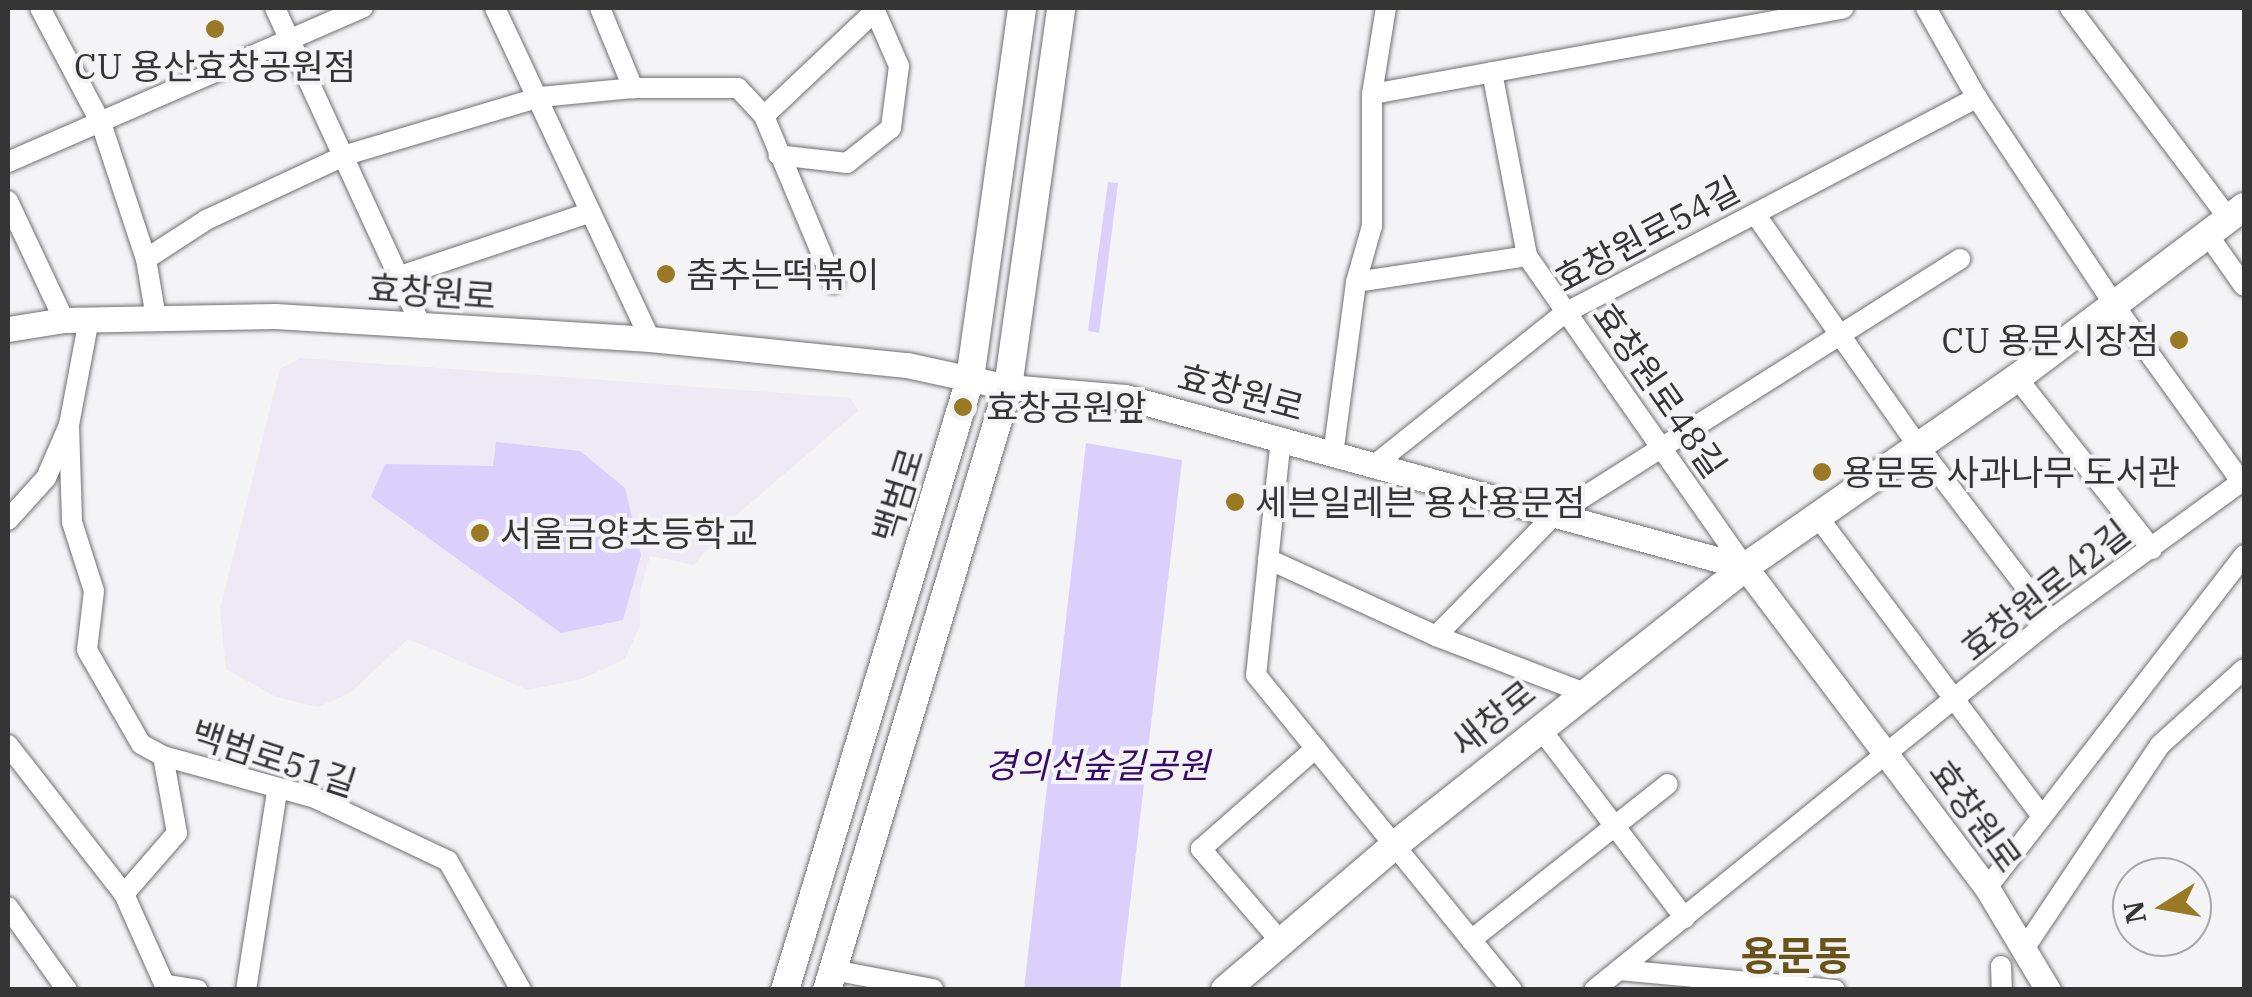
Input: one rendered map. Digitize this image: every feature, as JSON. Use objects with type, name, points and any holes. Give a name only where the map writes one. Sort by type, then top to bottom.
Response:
[{"type":"main road","name":"백범로","points":[[785,990],[970,379],[1022,8]]},
{"type":"main road","name":"백범로","points":[[830,980],[1008,387],[1061,8]]},
{"type":"main road","points":[[1002,165],[1009,183],[1027,184],[1041,169]]},
{"type":"main road","name":"새창로","points":[[1226,990],[1396,844],[1745,567],[2018,378],[2227,220]]},
{"type":"main road","points":[[915,567],[933,554],[944,558],[950,577]]},
{"type":"street","points":[[40,8],[101,123],[146,260],[156,318]]},
{"type":"street","points":[[275,8],[346,155],[422,328]]},
{"type":"street","points":[[8,162],[364,8]]},
{"type":"street","points":[[496,8],[540,97],[588,213],[650,339]]},
{"type":"street","points":[[1333,455],[1356,282],[1372,226],[1372,94],[1386,8]]},
{"type":"street","points":[[1372,94],[1793,12],[1842,8]]},
{"type":"street","points":[[1926,8],[1977,98],[2115,306],[2243,481]]},
{"type":"street","points":[[2070,8],[2227,220],[2244,286]]},
{"type":"street","points":[[608,10],[633,88]]},
{"type":"street","points":[[764,116],[875,12],[899,66],[891,128],[847,163],[778,156]]},
{"type":"street","name":"효창원로48길","points":[[1492,72],[1527,256],[1745,567]]},
{"type":"street","points":[[146,260],[206,220],[346,155],[540,97],[633,88],[738,88],[764,116],[834,283]]},
{"type":"street","name":"효창원로54길","points":[[1372,466],[1565,313],[1977,98]]},
{"type":"street","points":[[8,201],[76,320],[69,424],[72,522],[94,591],[87,650],[141,744],[162,756],[177,833],[124,894]]},
{"type":"street","points":[[400,276],[588,213]]},
{"type":"street","points":[[1756,214],[1919,447],[2051,620]]},
{"type":"street","points":[[1356,282],[1527,256]]},
{"type":"street","points":[[1436,636],[1552,517],[1659,446],[1842,337],[1960,260]]},
{"type":"street","name":"효창원로","points":[[8,329],[76,320],[275,316],[650,339],[907,365],[1008,387],[1125,397],[1745,567],[1986,888],[2048,990]]},
{"type":"street","points":[[2018,378],[2152,549]]},
{"type":"street","points":[[8,520],[46,478],[69,424]]},
{"type":"street","points":[[1281,438],[1256,675],[1512,990]]},
{"type":"street","name":"효창원로42길","points":[[1594,990],[1890,756],[2051,620],[2243,481]]},
{"type":"street","points":[[1818,517],[2042,816]]},
{"type":"street","points":[[1986,888],[2244,555]]},
{"type":"street","points":[[1268,559],[1436,636],[1585,693]]},
{"type":"street","points":[[2024,949],[2160,745],[2244,669]]},
{"type":"street","points":[[1540,728],[1684,918]]},
{"type":"street","points":[[8,745],[124,894],[167,987],[198,990]]},
{"type":"street","points":[[1281,942],[1201,849],[1316,748]]},
{"type":"street","name":"백범로51길","points":[[162,756],[277,791],[315,798],[448,861],[521,990]]},
{"type":"street","points":[[1471,940],[1668,784]]},
{"type":"street","points":[[246,990],[277,791]]},
{"type":"street","points":[[8,907],[67,990]]},
{"type":"street","points":[[2001,966],[2002,990]]},
{"type":"street","points":[[1619,970],[1835,990]]},
{"type":"street","name":"백범로","points":[[830,980],[933,989]]},
{"type":"shaded area","name":"서울금양초등학교","points":[[300,358],[851,398],[858,411],[742,510],[694,565],[650,556],[640,592],[640,626],[625,659],[582,679],[528,690],[408,639],[350,693],[318,707],[276,697],[226,669],[220,610],[280,369]]},
{"type":"green space","points":[[1108,182],[1118,183],[1099,333],[1088,331]]},
{"type":"green space","points":[[496,442],[580,451],[625,488],[641,555],[623,620],[561,633],[371,497],[385,464],[493,466]]},
{"type":"green space","name":"경의선숲길공원","points":[[1086,443],[1182,460],[1120,989],[1024,989]]},
{"type":"place","name":"CU 용산효창공원점","points":[[215,29]]},
{"type":"place","name":"춤추는떡볶이","points":[[666,274]]},
{"type":"place","name":"CU 용문시장점","points":[[2179,340]]},
{"type":"place","name":"효창공원앞","points":[[963,407]]},
{"type":"place","name":"용문동 사과나무 도서관","points":[[1822,472]]},
{"type":"place","name":"세븐일레븐 용산용문점","points":[[1235,502]]},
{"type":"place","name":"서울금양초등학교","points":[[480,533]]},
{"type":"district","name":"용문동","points":[[1796,955]]}]
